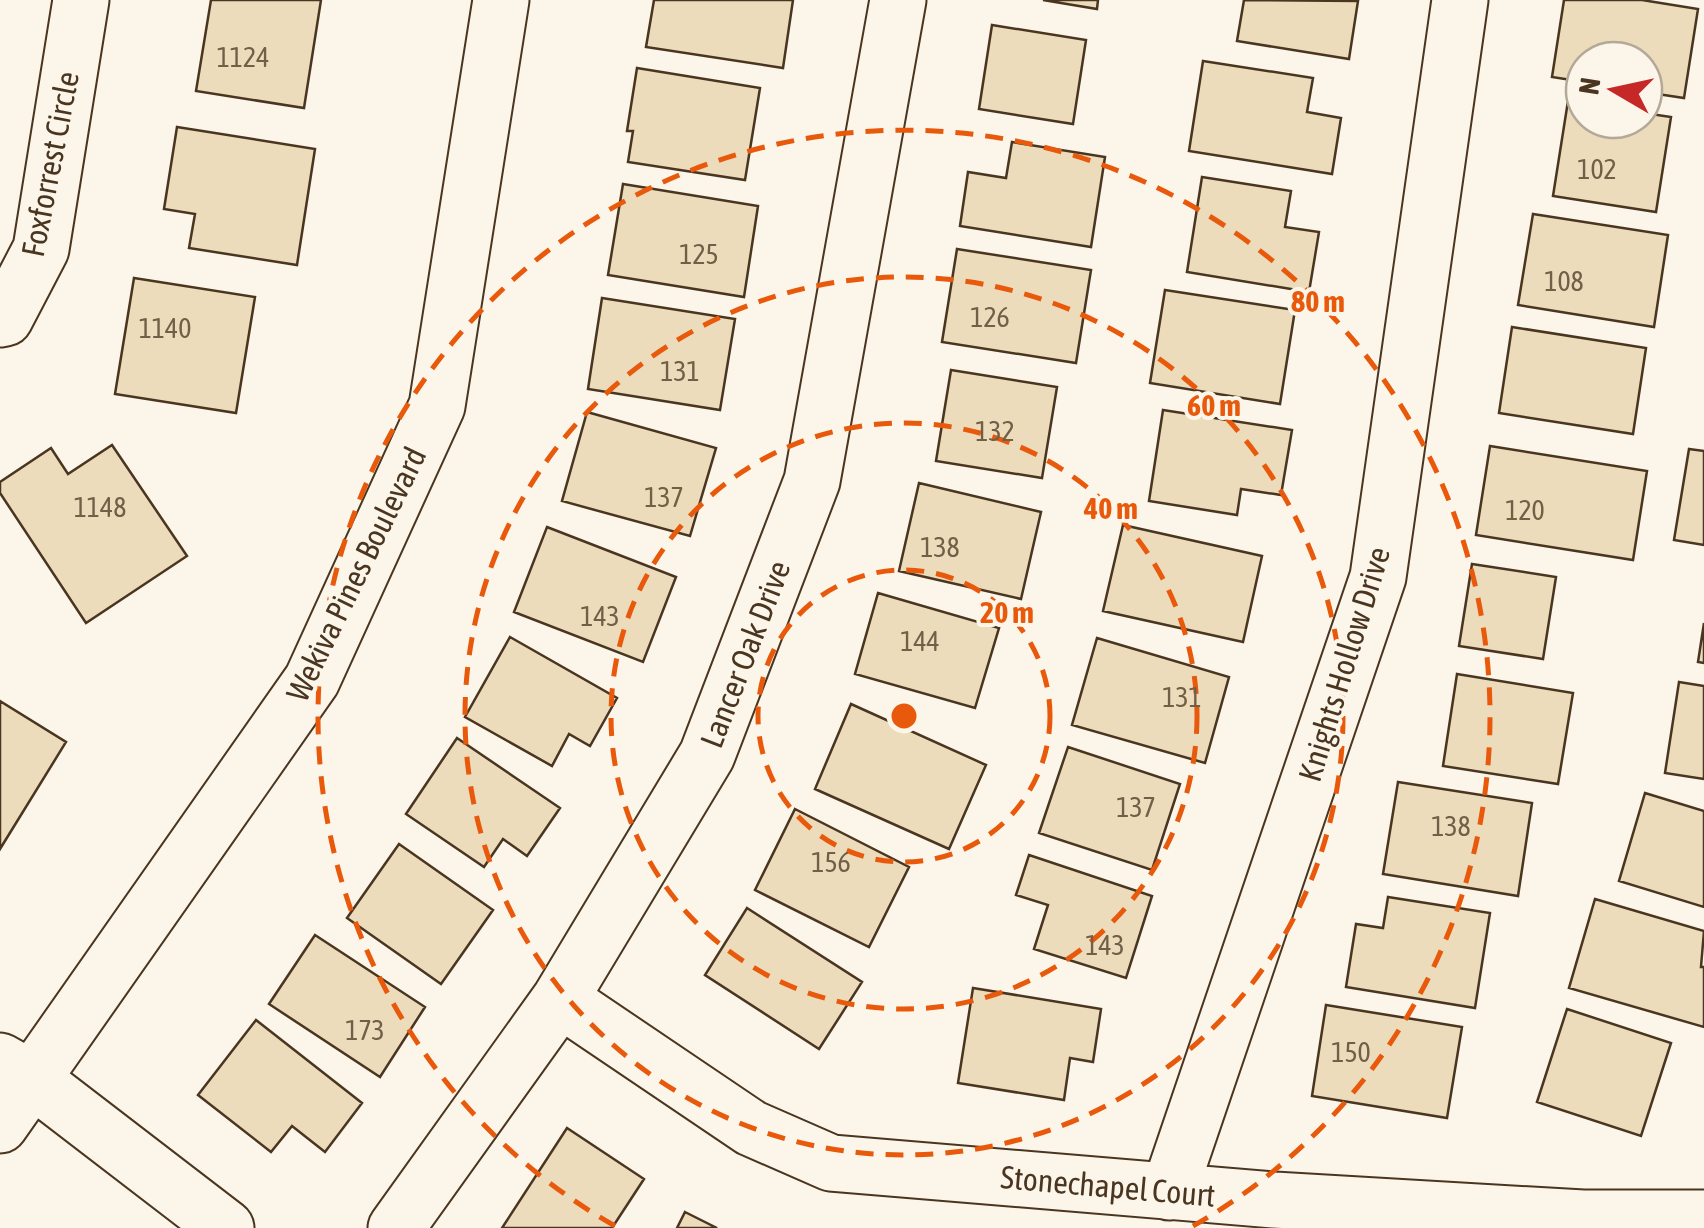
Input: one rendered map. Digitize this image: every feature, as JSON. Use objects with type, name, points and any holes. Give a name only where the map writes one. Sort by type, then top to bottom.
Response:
[{"type":"street","name":"Foxforrest Circle","points":[[0,319],[5,318],[40,248],[81,0]]},
{"type":"street","name":"Wekiva Pines Boulevard","points":[[0,1126],[16,1070],[312,680],[437,406],[501,0]]},
{"type":"street","name":"Lancer Oak Drive","points":[[396,1228],[560,999],[707,755],[812,481],[898,0]]},
{"type":"street","name":"Knights Hollow Drive","points":[[1169,1192],[1378,577],[1460,0]]},
{"type":"street","name":"Stonechapel Court","points":[[560,999],[751,1128],[831,1163],[1169,1192],[1583,1218],[1704,1218]]},
{"type":"street","points":[[16,1070],[226,1228]]},
{"type":"building","points":[[211,0],[321,0],[304,108],[196,91]]},
{"type":"building","points":[[654,0],[793,0],[783,68],[646,47]]},
{"type":"building","points":[[1043,0],[1098,0],[1097,9]]},
{"type":"building","points":[[1244,0],[1358,1],[1349,59],[1237,41]]},
{"type":"building","points":[[1564,0],[1642,0],[1698,9],[1684,98],[1664,95],[1664,40],[1564,40],[1564,79],[1552,77]]},
{"type":"building","points":[[992,25],[1086,40],[1073,124],[979,109]]},
{"type":"building","points":[[1203,61],[1313,78],[1307,112],[1341,118],[1332,174],[1189,151]]},
{"type":"building","points":[[637,68],[760,88],[745,180],[628,162],[633,131],[627,131]]},
{"type":"building","points":[[1664,116],[1671,117],[1656,212],[1553,196],[1564,126],[1564,140],[1664,140]]},
{"type":"building","points":[[177,127],[315,149],[297,265],[189,248],[195,214],[164,209]]},
{"type":"building","points":[[1012,142],[1105,157],[1091,247],[960,226],[968,172],[1006,178]]},
{"type":"building","points":[[1202,177],[1291,191],[1285,227],[1319,232],[1309,292],[1187,272]]},
{"type":"building","points":[[623,184],[758,206],[744,297],[608,275]]},
{"type":"building","points":[[1533,214],[1668,235],[1654,327],[1518,305]]},
{"type":"building","points":[[957,249],[1091,270],[1076,363],[942,342]]},
{"type":"building","points":[[134,278],[255,297],[236,413],[115,394]]},
{"type":"building","points":[[1165,290],[1295,310],[1280,404],[1150,383]]},
{"type":"building","points":[[602,298],[735,319],[720,410],[588,389]]},
{"type":"building","points":[[1512,327],[1646,348],[1633,434],[1499,413]]},
{"type":"building","points":[[951,370],[1057,387],[1042,478],[936,461]]},
{"type":"building","points":[[1163,410],[1292,430],[1281,495],[1241,489],[1237,515],[1149,501]]},
{"type":"building","points":[[587,412],[716,448],[690,536],[562,501]]},
{"type":"building","points":[[112,445],[187,556],[86,623],[0,493],[0,482],[51,448],[68,474]]},
{"type":"building","points":[[1490,446],[1647,471],[1633,560],[1476,535]]},
{"type":"building","points":[[1689,449],[1704,451],[1704,545],[1674,540]]},
{"type":"building","points":[[919,483],[1041,512],[1021,599],[899,571]]},
{"type":"building","points":[[1123,525],[1262,556],[1243,642],[1103,611]]},
{"type":"building","points":[[547,527],[676,577],[643,662],[514,612]]},
{"type":"building","points":[[1472,564],[1556,577],[1543,659],[1459,646]]},
{"type":"building","points":[[878,593],[999,628],[975,708],[855,674]]},
{"type":"building","points":[[1704,623],[1704,663],[1698,662]]},
{"type":"building","points":[[510,637],[617,698],[590,746],[569,734],[552,766],[465,717]]},
{"type":"building","points":[[1097,638],[1229,677],[1205,763],[1072,725]]},
{"type":"building","points":[[1457,674],[1573,693],[1558,784],[1443,766]]},
{"type":"building","points":[[1679,682],[1704,686],[1704,779],[1665,773]]},
{"type":"building","points":[[0,701],[66,742],[0,849]]},
{"type":"building","points":[[851,704],[986,765],[949,849],[815,789]]},
{"type":"building","points":[[457,738],[560,808],[527,856],[503,839],[484,867],[406,814]]},
{"type":"building","points":[[1068,747],[1180,784],[1152,870],[1039,833]]},
{"type":"building","points":[[1398,782],[1532,803],[1518,896],[1383,874]]},
{"type":"building","points":[[1645,793],[1704,811],[1704,907],[1619,881]]},
{"type":"building","points":[[795,809],[909,867],[869,947],[755,890]]},
{"type":"building","points":[[399,844],[493,910],[441,984],[347,918]]},
{"type":"building","points":[[1029,855],[1152,896],[1126,978],[1034,949],[1048,905],[1016,895]]},
{"type":"building","points":[[1388,897],[1490,913],[1475,1008],[1346,987],[1356,924],[1383,928]]},
{"type":"building","points":[[1595,899],[1704,931],[1704,1027],[1569,988]]},
{"type":"building","points":[[747,908],[862,982],[819,1049],[705,975]]},
{"type":"building","points":[[315,935],[425,1007],[380,1077],[269,1004]]},
{"type":"building","points":[[973,988],[1101,1009],[1093,1062],[1070,1058],[1064,1100],[958,1083]]},
{"type":"building","points":[[1326,1005],[1462,1027],[1447,1118],[1312,1096]]},
{"type":"building","points":[[1567,1009],[1671,1043],[1641,1136],[1537,1102]]},
{"type":"building","points":[[256,1020],[362,1103],[325,1152],[292,1126],[271,1152],[198,1095]]},
{"type":"building","points":[[567,1128],[644,1179],[612,1228],[502,1228]]},
{"type":"building","points":[[685,1212],[717,1228],[677,1228]]}]
